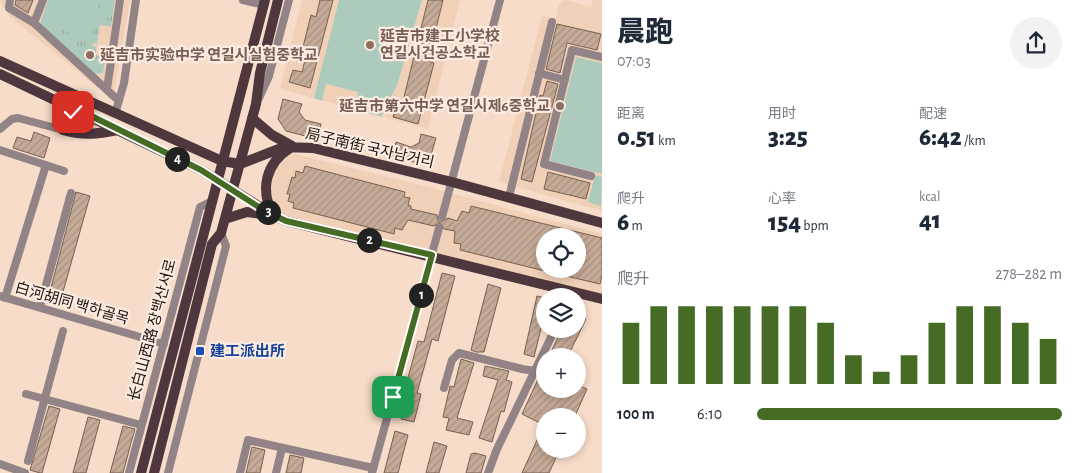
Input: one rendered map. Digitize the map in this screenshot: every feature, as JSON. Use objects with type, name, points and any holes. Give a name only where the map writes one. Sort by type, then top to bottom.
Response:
[{"type":"main road","points":[[154,473],[212,244],[221,233],[256,104],[260,73],[278,0]]},
{"type":"main road","name":"长白山西路 장백산서로","points":[[141,473],[265,3]]},
{"type":"main road","points":[[0,61],[222,161],[240,164]]},
{"type":"main road","points":[[0,74],[73,107],[218,180],[273,215],[286,221],[432,255],[550,288]]},
{"type":"main road","points":[[73,107],[71,121],[64,130],[78,135],[92,135],[118,130]]},
{"type":"main road","points":[[252,118],[272,135],[293,146],[274,163],[266,180],[265,197],[273,215]]},
{"type":"main road","name":"局子南街 국자남거리","points":[[240,164],[284,147],[313,148],[452,182],[602,223]]},
{"type":"main road","points":[[225,219],[247,212],[273,215]]},
{"type":"main road","points":[[586,296],[602,299]]},
{"type":"street","points":[[10,0],[9,8],[34,23],[119,101]]},
{"type":"street","points":[[34,23],[43,0]]},
{"type":"street","points":[[107,89],[120,0]]},
{"type":"street","points":[[115,114],[119,101],[136,0]]},
{"type":"street","points":[[243,0],[265,3]]},
{"type":"street","points":[[256,104],[270,76],[289,0]]},
{"type":"street","points":[[442,217],[500,0]]},
{"type":"street","points":[[509,197],[552,22]]},
{"type":"street","points":[[591,176],[544,164],[572,50],[602,58]]},
{"type":"street","points":[[539,73],[565,80]]},
{"type":"street","points":[[0,129],[12,119],[18,118],[64,130]]},
{"type":"street","points":[[0,150],[64,171]]},
{"type":"street","points":[[2,297],[46,165]]},
{"type":"street","points":[[40,307],[71,193]]},
{"type":"street","name":"长白山西路 장백산서로","points":[[129,473],[200,207],[212,201]]},
{"type":"street","points":[[240,473],[248,440],[373,470],[439,228]]},
{"type":"street","points":[[168,473],[226,246],[221,233]]},
{"type":"street","name":"白河胡同 백하골목","points":[[2,297],[164,344]]},
{"type":"street","points":[[28,461],[63,332]]},
{"type":"street","points":[[488,473],[493,458],[551,338]]},
{"type":"street","points":[[444,388],[452,360],[459,354],[522,369],[535,370]]},
{"type":"street","points":[[26,394],[141,425]]},
{"type":"street","points":[[276,473],[282,448]]},
{"type":"street","points":[[0,464],[25,473]]},
{"type":"shaded area","name":"延吉市实验中学 연길시실험중학교","points":[[0,0],[130,0],[113,100],[9,16]]},
{"type":"shaded area","name":"延吉市建工小学校 연길시건공소학교","points":[[302,0],[460,0],[428,129],[280,89]]},
{"type":"shaded area","name":"延吉市第六中学 연길시제6중학교","points":[[565,0],[591,7],[593,0],[602,0],[602,211],[499,182],[542,16],[556,19],[559,5]]},
{"type":"shaded area","points":[[291,153],[429,187],[580,228],[536,228],[536,278],[279,214],[272,205],[269,190],[273,172]]},
{"type":"shaded area","points":[[586,230],[602,234],[602,294],[586,290],[586,288],[578,288],[537,278],[586,278]]},
{"type":"green space","points":[[48,0],[115,0],[111,27],[100,25],[97,44],[93,43],[92,45],[96,47],[96,55],[106,57],[103,73],[94,74],[40,24]]},
{"type":"green space","points":[[50,0],[101,0],[86,39],[41,22]]},
{"type":"green space","points":[[339,0],[422,0],[397,86],[389,100],[386,100],[382,117],[355,109],[358,92],[326,84],[322,101],[314,98]]},
{"type":"green space","points":[[576,57],[602,63],[602,174],[550,161]]},
{"type":"green space","points":[[595,175],[602,177],[601,206],[588,202]]},
{"type":"building","points":[[16,0],[33,0],[28,13],[15,5]]},
{"type":"building","points":[[320,0],[333,0],[310,88],[289,82],[293,70],[302,72],[308,48],[303,47],[311,15],[316,17]]},
{"type":"building","points":[[428,0],[443,0],[428,61],[434,63],[418,124],[393,117],[398,99],[403,101]]},
{"type":"building","points":[[557,24],[601,34],[597,50],[567,43],[560,73],[546,69]]},
{"type":"building","points":[[547,81],[558,84],[532,182],[521,179],[540,95],[543,96]]},
{"type":"building","points":[[283,99],[302,104],[299,112],[305,120],[321,124],[317,139],[286,131],[278,119]]},
{"type":"building","points":[[34,132],[50,138],[44,158],[13,148],[17,137],[31,141]]},
{"type":"building","points":[[421,134],[436,138],[431,155],[417,163],[392,156],[396,142],[411,147],[419,143]]},
{"type":"building","points":[[305,166],[405,192],[404,197],[410,198],[408,205],[411,206],[411,209],[437,215],[438,221],[441,222],[448,218],[457,221],[462,211],[469,213],[471,206],[561,228],[536,228],[536,269],[460,250],[461,244],[454,243],[455,231],[444,229],[440,223],[434,226],[408,220],[402,230],[395,228],[394,234],[293,208],[294,203],[288,201],[290,194],[287,194],[292,177],[295,178],[296,171],[303,173]]},
{"type":"building","points":[[548,172],[590,183],[586,199],[544,189]]},
{"type":"building","points":[[76,192],[90,196],[59,306],[47,303]]},
{"type":"building","points":[[586,234],[602,238],[602,275],[600,284],[575,278],[586,278]]},
{"type":"building","points":[[442,273],[455,276],[438,341],[432,339],[417,393],[421,394],[414,422],[401,419],[410,386],[406,385],[418,341],[424,342]]},
{"type":"building","points":[[488,284],[501,288],[484,352],[476,352],[471,350]]},
{"type":"building","points":[[536,300],[536,338],[539,338],[534,357],[524,354]]},
{"type":"building","points":[[558,338],[577,338],[572,348],[553,348]]},
{"type":"building","points":[[461,359],[474,363],[457,418],[473,422],[469,435],[446,430],[449,418],[443,417],[450,386],[454,387]]},
{"type":"building","points":[[485,366],[509,371],[506,380],[512,382],[504,412],[501,411],[492,442],[479,438],[498,380],[483,376]]},
{"type":"building","points":[[536,384],[536,398],[583,398],[579,408],[536,408],[536,421],[522,414]]},
{"type":"building","points":[[49,406],[60,409],[42,473],[40,473],[30,470]]},
{"type":"building","points":[[88,417],[100,420],[86,473],[73,473]]},
{"type":"building","points":[[123,426],[135,429],[123,473],[110,473]]},
{"type":"building","points":[[395,431],[408,435],[398,473],[384,473]]},
{"type":"building","points":[[434,442],[447,446],[439,473],[426,473]]},
{"type":"building","points":[[536,442],[536,458],[556,458],[549,473],[522,473]]},
{"type":"building","points":[[252,447],[265,450],[260,473],[246,473]]},
{"type":"building","points":[[475,453],[486,456],[481,473],[466,473],[471,454]]},
{"type":"building","points":[[290,455],[304,458],[301,473],[286,473]]},
{"type":"place","name":"延吉市建工小学校 연길시건공소학교","points":[[370,45]]},
{"type":"place","name":"延吉市实验中学 연길시실험중학교","points":[[90,55]]},
{"type":"place","name":"延吉市第六中学 연길시제6중학교","points":[[560,106]]},
{"type":"place","name":"建工派出所","points":[[200,351]]},
{"type":"route","points":[[73,112],[73,107],[201,170],[233,188],[265,211],[286,221],[432,255],[393,397]]}]
